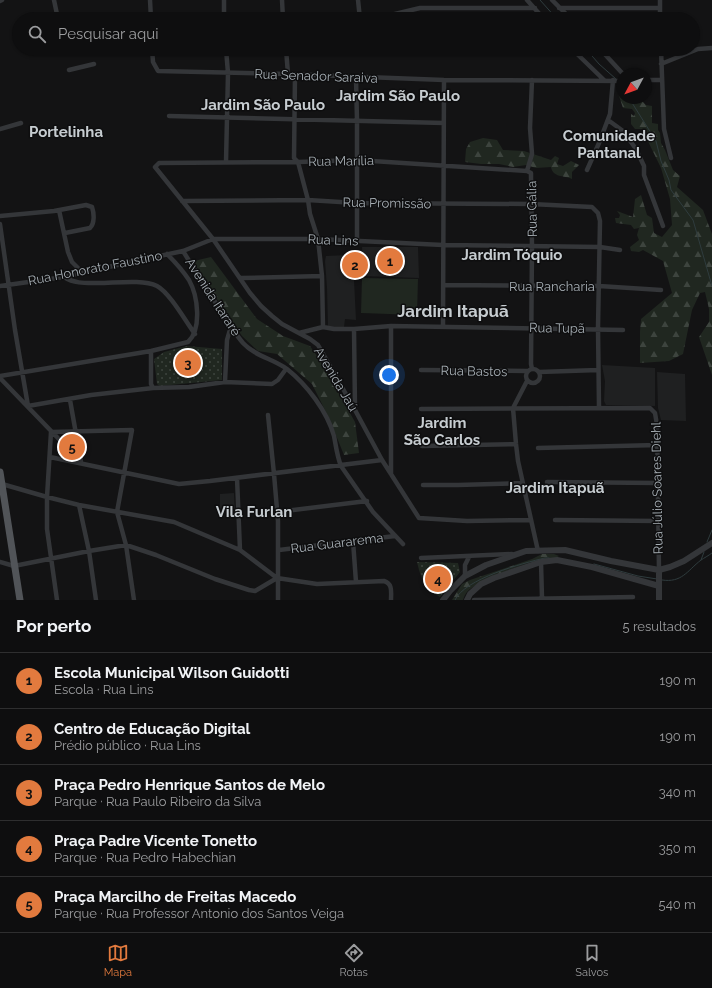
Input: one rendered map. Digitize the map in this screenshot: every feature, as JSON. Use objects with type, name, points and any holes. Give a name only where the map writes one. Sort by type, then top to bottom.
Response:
[{"type":"main road","points":[[0,472],[20,600]]},
{"type":"street","points":[[54,0],[57,12]]},
{"type":"street","points":[[150,0],[151,12]]},
{"type":"street","points":[[224,0],[224,12]]},
{"type":"street","points":[[282,0],[283,12]]},
{"type":"street","points":[[358,0],[359,12]]},
{"type":"street","points":[[527,0],[538,12]]},
{"type":"street","points":[[552,0],[563,12]]},
{"type":"street","points":[[660,0],[660,12]]},
{"type":"street","points":[[403,12],[420,8],[535,8]]},
{"type":"street","points":[[559,8],[660,8]]},
{"type":"street","points":[[700,49],[712,48]]},
{"type":"street","name":"Rua Senador Saraiva","points":[[153,56],[153,62],[158,71],[444,80],[613,80]]},
{"type":"street","points":[[226,162],[228,74],[227,56]]},
{"type":"street","points":[[287,56],[288,74]]},
{"type":"street","points":[[579,56],[604,80]]},
{"type":"street","points":[[606,56],[617,68]]},
{"type":"street","points":[[661,56],[664,129],[671,158]]},
{"type":"street","points":[[661,64],[681,56]]},
{"type":"street","points":[[69,70],[94,64]]},
{"type":"street","points":[[295,75],[294,158],[298,162],[310,214],[318,239],[322,276],[323,327]]},
{"type":"street","points":[[356,78],[357,241]]},
{"type":"street","points":[[443,326],[443,204],[445,165],[444,80]]},
{"type":"street","points":[[527,171],[532,154],[530,128],[532,80]]},
{"type":"street","points":[[587,170],[608,120],[612,102],[613,80]]},
{"type":"street","points":[[652,80],[662,80]]},
{"type":"street","points":[[169,116],[444,123]]},
{"type":"street","points":[[608,120],[623,131],[636,149],[644,166],[644,175],[662,226]]},
{"type":"street","points":[[0,129],[21,123]]},
{"type":"street","name":"Rua Marília","points":[[155,167],[159,163],[357,160],[527,171]]},
{"type":"street","name":"Avenida Jaú","points":[[155,167],[212,239],[241,278],[250,293],[272,316],[288,328],[318,345],[382,460],[419,518],[467,521],[531,520]]},
{"type":"street","name":"Rua Gália","points":[[527,171],[531,173],[532,246],[530,370]]},
{"type":"street","name":"Rua Promissão","points":[[182,201],[308,200],[356,203],[531,204],[592,207],[600,217],[600,247]]},
{"type":"street","points":[[0,216],[59,210],[86,205],[93,209],[93,224],[90,228],[65,233]]},
{"type":"street","points":[[59,210],[68,252],[72,262],[80,270],[85,272]]},
{"type":"street","points":[[0,224],[28,406]]},
{"type":"street","name":"Rua Lins","points":[[212,239],[318,239],[443,245],[600,247],[620,250]]},
{"type":"street","name":"Rua Honorato Faustino","points":[[0,286],[64,277],[183,250],[212,239]]},
{"type":"street","points":[[421,409],[599,407],[598,328],[600,247]]},
{"type":"street","name":"Avenida Itararé","points":[[183,250],[231,326],[248,347],[286,369],[306,388],[325,415],[333,435],[337,457],[341,466],[367,501],[373,512],[403,544]]},
{"type":"street","points":[[0,377],[151,351],[188,342],[195,334],[197,320],[194,291],[190,281],[167,254]]},
{"type":"street","points":[[241,278],[322,276]]},
{"type":"street","points":[[64,277],[75,282],[85,283],[137,282],[156,285],[161,288],[173,302],[195,334]]},
{"type":"street","name":"Rua Rancharia","points":[[443,285],[599,286],[661,290]]},
{"type":"street","points":[[225,382],[227,340],[231,326]]},
{"type":"street","points":[[391,326],[392,476]]},
{"type":"street","name":"Rua Tupã","points":[[299,333],[323,327],[334,329],[391,326],[598,328],[624,330]]},
{"type":"street","points":[[354,328],[355,410]]},
{"type":"street","points":[[151,351],[151,384],[153,388]]},
{"type":"street","points":[[28,406],[153,388],[188,387],[225,382],[272,384],[278,380],[286,369]]},
{"type":"street","name":"Rua Bastos","points":[[421,370],[530,370]]},
{"type":"street","points":[[538,551],[516,444],[513,408],[527,381],[526,375],[530,370],[538,372],[598,370]]},
{"type":"street","points":[[527,381],[533,383],[537,382],[540,378],[538,372]]},
{"type":"street","points":[[0,377],[81,462]]},
{"type":"street","points":[[70,400],[81,462]]},
{"type":"street","name":"Rua Júlio Soares Diehl","points":[[599,407],[650,408],[655,413],[658,483],[659,578]]},
{"type":"street","points":[[268,415],[279,550],[277,578],[278,600]]},
{"type":"street","points":[[51,432],[132,430],[117,512],[126,546],[134,600]]},
{"type":"street","points":[[51,432],[47,497],[47,529],[57,600]]},
{"type":"street","points":[[422,446],[516,444]]},
{"type":"street","points":[[538,448],[657,446]]},
{"type":"street","points":[[50,457],[124,471],[179,484],[274,474],[382,460]]},
{"type":"street","points":[[237,478],[240,550]]},
{"type":"street","points":[[547,482],[658,483]]},
{"type":"street","points":[[423,485],[523,483]]},
{"type":"street","points":[[2,487],[79,505],[174,522],[240,550],[277,578],[317,584],[384,581],[389,584],[392,590],[391,600]]},
{"type":"street","points":[[276,512],[367,501]]},
{"type":"street","points":[[79,505],[89,551],[96,600]]},
{"type":"street","points":[[555,520],[658,521]]},
{"type":"street","name":"Rua Guararema","points":[[279,550],[395,536]]},
{"type":"street","points":[[353,541],[356,582]]},
{"type":"street","points":[[659,600],[659,578],[670,567],[684,561],[712,543]]},
{"type":"street","points":[[0,562],[14,566],[89,551],[126,546],[156,555],[215,579],[249,590],[255,590],[277,578]]},
{"type":"street","points":[[443,600],[465,576],[486,566],[526,551],[565,550],[582,553],[611,561],[659,578]]},
{"type":"street","points":[[421,558],[518,554]]},
{"type":"street","points":[[465,576],[465,565],[469,557]]},
{"type":"street","points":[[467,600],[470,594],[481,584],[541,562],[557,560],[659,578]]},
{"type":"street","points":[[541,562],[542,598]]},
{"type":"street","points":[[474,600],[633,597]]},
{"type":"shaded area","points":[[362,247],[418,247],[419,278],[363,276]]},
{"type":"shaded area","points":[[348,255],[350,279],[354,280],[356,320],[345,319],[344,327],[328,327],[326,256]]},
{"type":"shaded area","points":[[602,365],[655,368],[655,406],[606,405],[604,401],[605,381]]},
{"type":"shaded area","points":[[657,372],[685,374],[686,421],[661,420],[658,408]]},
{"type":"shaded area","points":[[234,493],[235,514],[220,513],[220,494]]},
{"type":"green space","points":[[622,104],[645,104],[652,106],[652,123],[658,124],[661,143],[673,170],[680,176],[677,187],[703,210],[712,234],[712,375],[699,337],[709,322],[709,309],[705,292],[700,293],[692,310],[683,354],[669,361],[640,363],[641,319],[672,293],[663,261],[643,250],[639,252],[631,251],[630,247],[639,240],[637,235],[639,228],[634,229],[631,225],[616,223],[615,218],[619,218],[620,215],[617,211],[633,217],[635,199],[641,195],[647,215],[652,218],[654,233],[662,237],[672,225],[670,199],[661,168],[642,129],[635,129],[631,124],[631,114],[634,116],[635,113],[632,109],[623,108]]},
{"type":"green space","points":[[483,138],[497,140],[503,150],[524,151],[551,160],[555,156],[559,158],[557,164],[563,166],[571,161],[579,165],[572,172],[572,179],[556,175],[552,171],[551,167],[536,168],[526,165],[513,167],[499,164],[465,162],[466,149],[470,142]]},
{"type":"green space","points":[[211,257],[257,319],[283,336],[310,346],[321,362],[355,422],[359,453],[344,455],[329,418],[312,384],[277,354],[258,351],[242,336],[200,274],[194,261]]},
{"type":"green space","points":[[362,278],[418,279],[417,315],[361,313]]},
{"type":"green space","points":[[187,346],[222,349],[222,380],[160,386],[157,384],[154,359],[164,352]]},
{"type":"green space","points":[[542,554],[554,554],[559,556],[548,560],[529,563],[506,571],[487,579],[472,588],[466,593],[463,600],[452,600],[462,584]]},
{"type":"green space","points":[[417,562],[458,563],[460,572],[440,597],[430,590],[424,582]]},
{"type":"waterway","points":[[540,0],[551,12]]},
{"type":"waterway","points":[[592,56],[616,79]]},
{"type":"waterway","points":[[633,104],[656,141],[671,190],[693,220],[712,286]]},
{"type":"waterway","points":[[707,542],[712,530]]},
{"type":"waterway","points":[[701,560],[704,552]]},
{"type":"waterway","points":[[662,580],[675,580],[679,578],[712,553]]},
{"type":"waterway","points":[[455,600],[461,592],[470,585],[495,573],[549,558]]},
{"type":"waterway","points":[[594,564],[638,576],[657,579]]},
{"type":"place","name":"Escola Municipal Wilson Guidotti","points":[[390,261]]},
{"type":"place","name":"Centro de Educação Digital","points":[[355,265]]},
{"type":"place","name":"Praça Pedro Henrique Santos de Melo","points":[[188,363]]},
{"type":"place","name":"Praça Marcilho de Freitas Macedo","points":[[72,447]]},
{"type":"place","name":"Praça Padre Vicente Tonetto","points":[[438,579]]},
{"type":"district","name":"Jardim São Paulo","points":[[398,96]]},
{"type":"district","name":"Jardim São Paulo","points":[[263,105]]},
{"type":"district","name":"Portelinha","points":[[66,132]]},
{"type":"district","name":"Comunidade Pantanal","points":[[609,144]]},
{"type":"district","name":"Jardim Tóquio","points":[[512,255]]},
{"type":"district","name":"Jardim Itapuã","points":[[453,311]]},
{"type":"district","name":"Jardim São Carlos","points":[[442,432]]},
{"type":"district","name":"Jardim Itapuã","points":[[555,488]]},
{"type":"district","name":"Vila Furlan","points":[[254,512]]}]
